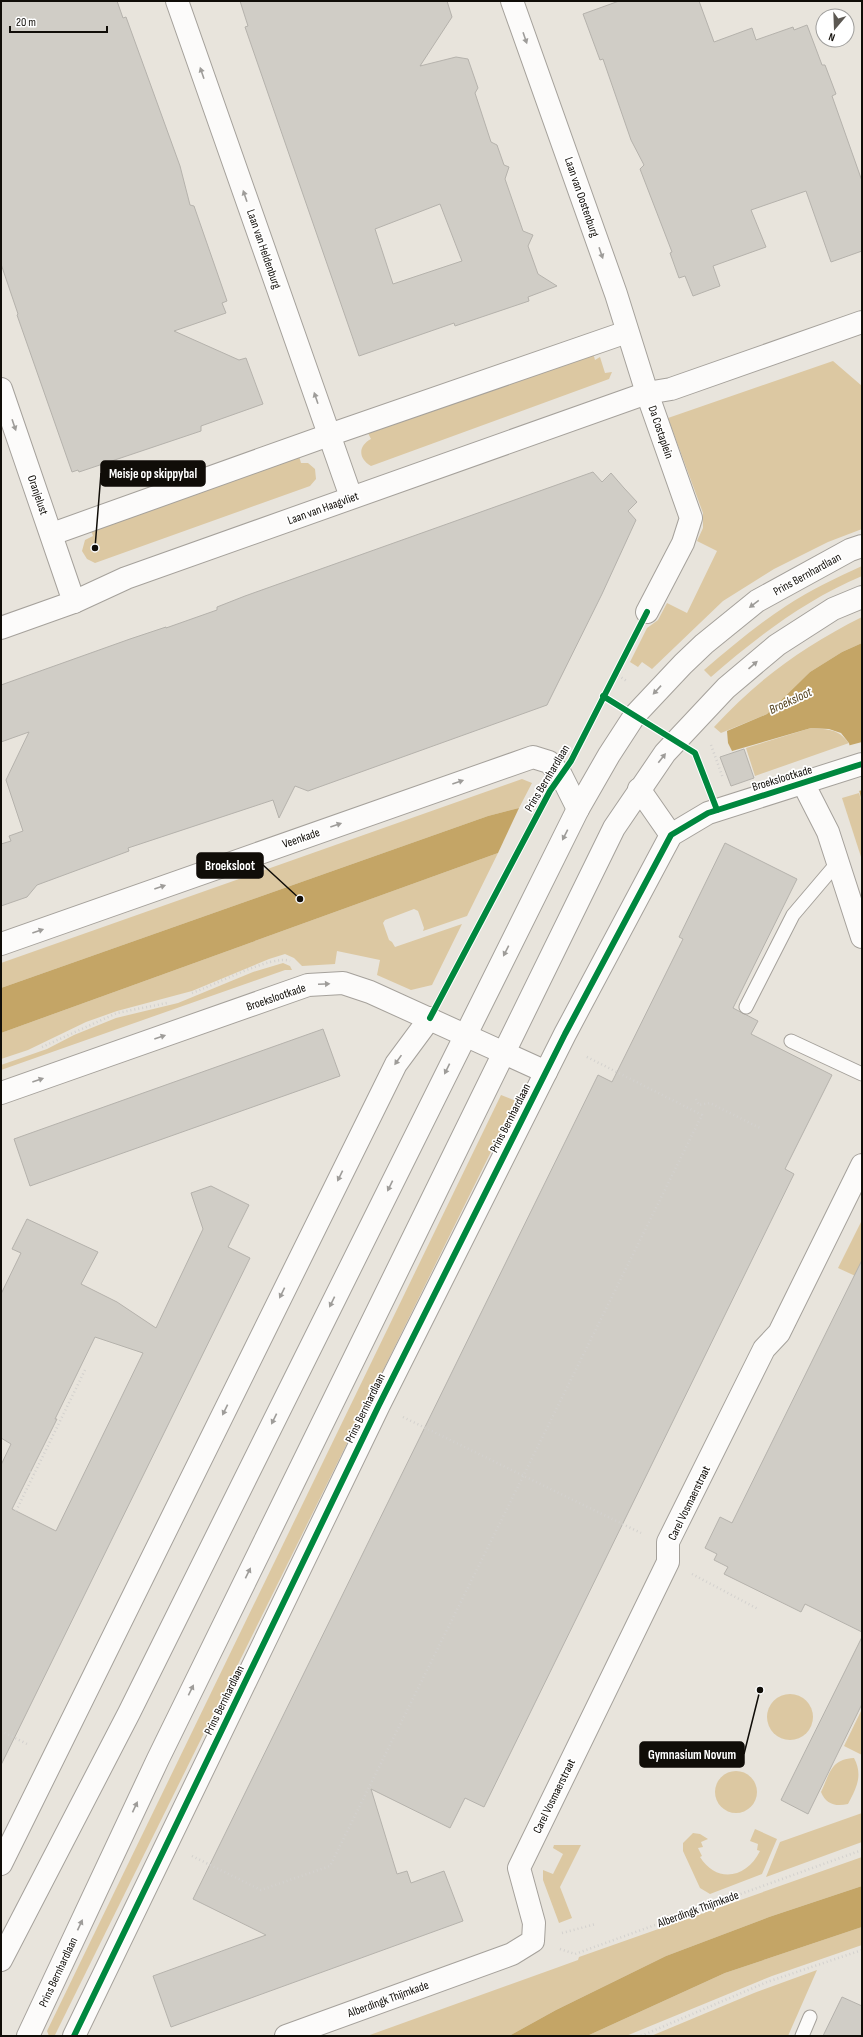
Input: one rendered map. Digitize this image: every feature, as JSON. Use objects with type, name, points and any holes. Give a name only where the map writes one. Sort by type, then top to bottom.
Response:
[{"type":"street","name":"Laan van Heldenburg","points":[[176,1],[351,497]]},
{"type":"street","name":"Laan van Oostenburg","points":[[512,1],[616,294],[647,393]]},
{"type":"street","name":"Da Costaplein","points":[[647,612],[684,543],[691,518],[647,393],[671,389],[862,322]]},
{"type":"street","points":[[52,534],[329,435],[627,332]]},
{"type":"street","name":"Oranjelust","points":[[1,389],[52,534],[74,602]]},
{"type":"street","name":"Laan van Haagvliet","points":[[1,628],[74,602],[126,578],[647,393]]},
{"type":"street","name":"Prins Bernhardlaan","points":[[1,1960],[129,1713],[464,1034],[578,809],[609,755],[635,715],[704,644],[757,601],[850,550],[862,546]]},
{"type":"street","name":"Prins Bernhardlaan","points":[[28,2036],[164,1745],[321,1424],[505,1054],[614,828],[639,789],[665,753],[732,684],[777,645],[833,609],[862,597]]},
{"type":"street","name":"Veenkade","points":[[1,944],[533,757],[549,762],[561,775],[578,809]]},
{"type":"street","name":"Broekslootkade","points":[[671,835],[708,813],[862,764]]},
{"type":"street","points":[[803,783],[828,832],[862,937]]},
{"type":"street","points":[[639,789],[671,835]]},
{"type":"street","name":"Prins Bernhardlaan","points":[[74,2036],[379,1405],[560,1044],[671,835]]},
{"type":"street","name":"Broekslootkade","points":[[1,1093],[308,985],[343,983],[370,992],[430,1018],[546,1072]]},
{"type":"street","points":[[1,1864],[396,1064],[430,1018]]},
{"type":"street","name":"Carel Vosmaerstraat","points":[[533,1941],[534,1923],[519,1868],[764,1349],[779,1333],[862,1165]]},
{"type":"street","name":"Alberdingk Thijmkade","points":[[286,2036],[512,1954],[533,1941]]},
{"type":"lane","points":[[746,1007],[793,915],[838,862]]},
{"type":"lane","points":[[791,1041],[862,1074]]},
{"type":"lane","points":[[802,2036],[810,2017]]},
{"type":"path","points":[[612,679],[618,666]]},
{"type":"path","points":[[190,994],[268,961],[284,959],[293,962],[308,985]]},
{"type":"path","points":[[38,1049],[78,1029],[117,1013],[168,1002]]},
{"type":"path","points":[[167,1844],[261,1890],[330,1866],[702,1115],[560,1044]]},
{"type":"path","points":[[696,1099],[699,1105],[710,1104],[760,1128]]},
{"type":"path","points":[[16,1511],[85,1370]]},
{"type":"path","points":[[379,1405],[648,1536],[668,1552],[758,1608]]},
{"type":"path","points":[[30,1472],[34,1474]]},
{"type":"path","points":[[533,1941],[596,1924]]},
{"type":"path","points":[[641,2036],[767,1982],[862,1950]]},
{"type":"shaded area","points":[[593,353],[595,360],[600,357],[605,373],[612,372],[609,379],[371,466],[362,456],[361,452],[364,445],[371,439],[368,433]]},
{"type":"shaded area","points":[[833,361],[862,386],[862,529],[828,542],[774,569],[723,601],[652,669],[642,662],[638,667],[630,662],[647,628],[658,620],[667,603],[687,613],[717,551],[697,541],[703,528],[703,513],[668,418]]},
{"type":"shaded area","points":[[299,456],[301,463],[308,463],[315,469],[316,479],[310,486],[95,563],[87,559],[82,551],[85,540],[93,536],[91,530]]},
{"type":"shaded area","points":[[862,566],[862,576],[821,596],[782,620],[711,677],[704,670],[775,613],[814,589]]},
{"type":"shaded area","points":[[862,617],[862,643],[842,652],[810,672],[767,714],[721,733],[714,727],[748,694],[783,665],[801,652]]},
{"type":"shaded area","points":[[811,728],[836,732],[845,738],[849,743],[755,776],[746,748]]},
{"type":"shaded area","points":[[522,779],[532,783],[519,808],[488,816],[1,988],[1,963]]},
{"type":"shaded area","points":[[859,793],[862,803],[862,860],[842,798]]},
{"type":"shaded area","points":[[498,853],[467,916],[423,931],[424,928],[418,911],[414,909],[385,920],[383,923],[389,940],[395,947],[462,924],[432,985],[411,990],[377,975],[380,960],[337,951],[335,964],[302,966],[294,958],[285,954],[269,959],[192,991],[117,1011],[86,1022],[28,1050],[1,1059],[1,1033]]},
{"type":"shaded area","points":[[283,963],[290,966],[292,970],[285,970],[1,1070],[1,1065],[47,1049],[74,1035],[116,1018],[178,1003],[253,972]]},
{"type":"shaded area","points":[[501,1095],[516,1101],[55,2035],[49,2036],[47,2031]]},
{"type":"shaded area","points":[[862,1220],[862,1279],[838,1268]]},
{"type":"shaded area","points":[[790,1694],[803,1698],[809,1704],[813,1717],[809,1730],[803,1736],[790,1740],[777,1736],[771,1730],[767,1717],[771,1704],[777,1698]]},
{"type":"shaded area","points":[[862,1709],[862,1755],[844,1746]]},
{"type":"shaded area","points":[[854,1758],[857,1764],[858,1781],[848,1804],[835,1805],[828,1802],[821,1792],[829,1773],[840,1761]]},
{"type":"shaded area","points":[[732,1771],[740,1771],[751,1777],[757,1788],[757,1796],[751,1807],[740,1813],[732,1813],[721,1807],[715,1796],[715,1788],[721,1777]]},
{"type":"shaded area","points":[[862,1813],[862,1842],[766,1877],[780,1842]]},
{"type":"shaded area","points":[[755,1829],[777,1839],[762,1874],[710,1894],[700,1888],[683,1851],[683,1843],[693,1833],[700,1834],[708,1839],[701,1842],[703,1847],[698,1848],[702,1856],[700,1857],[707,1866],[715,1871],[723,1874],[732,1874],[740,1872],[748,1867],[760,1851],[757,1850],[758,1844],[750,1841]]},
{"type":"shaded area","points":[[554,1845],[581,1845],[560,1887],[572,1918],[559,1923],[543,1880],[543,1870],[553,1874],[563,1854],[553,1848]]},
{"type":"shaded area","points":[[862,1857],[862,1886],[769,1917],[666,1956],[556,2010],[509,2036],[367,2036],[578,1960],[579,1957]]},
{"type":"shaded area","points":[[862,1927],[862,1945],[772,1976],[626,2036],[587,2036],[725,1973]]},
{"type":"shaded area","points":[[817,1970],[788,2036],[651,2036],[754,1993]]},
{"type":"water","points":[[862,643],[862,803],[849,743],[841,733],[829,729],[811,728],[732,751],[728,743],[727,731],[767,714],[810,672],[842,652]]},
{"type":"water","points":[[519,808],[498,853],[1,1033],[1,988],[488,816]]},
{"type":"water","points":[[862,1886],[862,1927],[725,1973],[587,2036],[509,2036],[556,2010],[666,1956],[769,1917]]},
{"type":"pier","points":[[862,742],[862,790],[856,792],[847,746]]},
{"type":"building","points":[[1,1],[117,1],[123,18],[126,17],[180,166],[190,205],[194,206],[227,301],[222,303],[226,313],[174,331],[239,360],[246,358],[263,404],[201,426],[201,431],[79,472],[78,470],[72,472],[17,315],[18,314],[1,264]]},
{"type":"building","points":[[240,1],[447,1],[452,17],[420,66],[456,57],[468,59],[478,88],[475,93],[491,142],[497,145],[504,165],[509,167],[505,179],[523,231],[533,235],[528,246],[538,274],[557,286],[528,297],[529,301],[455,326],[454,323],[359,356],[245,27],[248,26]],"holes":[[[440,204],[462,261],[393,284],[375,229]]]},
{"type":"building","points":[[619,1],[699,1],[714,42],[752,28],[756,40],[793,27],[794,30],[807,25],[822,65],[825,65],[836,94],[832,96],[862,181],[862,251],[831,262],[806,191],[751,210],[766,247],[713,266],[720,286],[693,296],[685,276],[679,278],[670,253],[672,252],[640,169],[644,165],[631,140],[603,59],[600,60],[583,14]]},
{"type":"building","points":[[593,472],[602,482],[611,473],[637,502],[628,511],[636,520],[602,594],[547,705],[308,791],[295,786],[279,818],[273,800],[128,848],[129,851],[37,885],[27,897],[1,906],[1,844],[11,841],[9,836],[23,831],[6,780],[29,732],[1,742],[1,685],[217,610],[217,607],[245,596]]},
{"type":"building","points":[[744,749],[754,778],[731,786],[720,757]]},
{"type":"building","points":[[725,843],[797,879],[733,1008],[758,1021],[751,1034],[832,1075],[785,1169],[794,1174],[484,1807],[465,1798],[450,1828],[371,1789],[397,1874],[407,1871],[411,1883],[444,1871],[463,1921],[171,2027],[153,1976],[266,1935],[193,1899],[598,1075],[612,1082],[683,939],[679,937]]},
{"type":"building","points":[[323,1029],[340,1076],[30,1186],[14,1139]]},
{"type":"building","points":[[211,1186],[249,1205],[228,1247],[250,1258],[1,1765],[1,1465],[11,1444],[1,1438],[1,1294],[21,1253],[12,1249],[27,1219],[98,1252],[81,1284],[117,1302],[156,1328],[203,1229],[191,1193]],"holes":[[[95,1337],[143,1353],[56,1531],[12,1509],[57,1419],[55,1419]]]},
{"type":"building","points":[[862,1260],[862,1632],[805,1604],[801,1612],[724,1574],[728,1567],[714,1560],[717,1554],[705,1548],[720,1517],[732,1523]]},
{"type":"building","points":[[862,1637],[862,1704],[808,1814],[781,1800]]},
{"type":"building","points":[[842,1997],[862,2006],[862,2036],[823,2036]]},
{"type":"cycle path","points":[[430,1018],[550,791],[571,761],[647,612]]},
{"type":"cycle path","points":[[603,696],[695,753],[717,810]]},
{"type":"cycle path","points":[[74,2036],[379,1405],[565,1034],[671,835],[708,813],[862,764]]},
{"type":"place","name":"Meisje op skippybal","points":[[95,548]]},
{"type":"place","name":"Broeksloot","points":[[300,899]]},
{"type":"place","name":"Gymnasium Novum","points":[[760,1690]]}]
